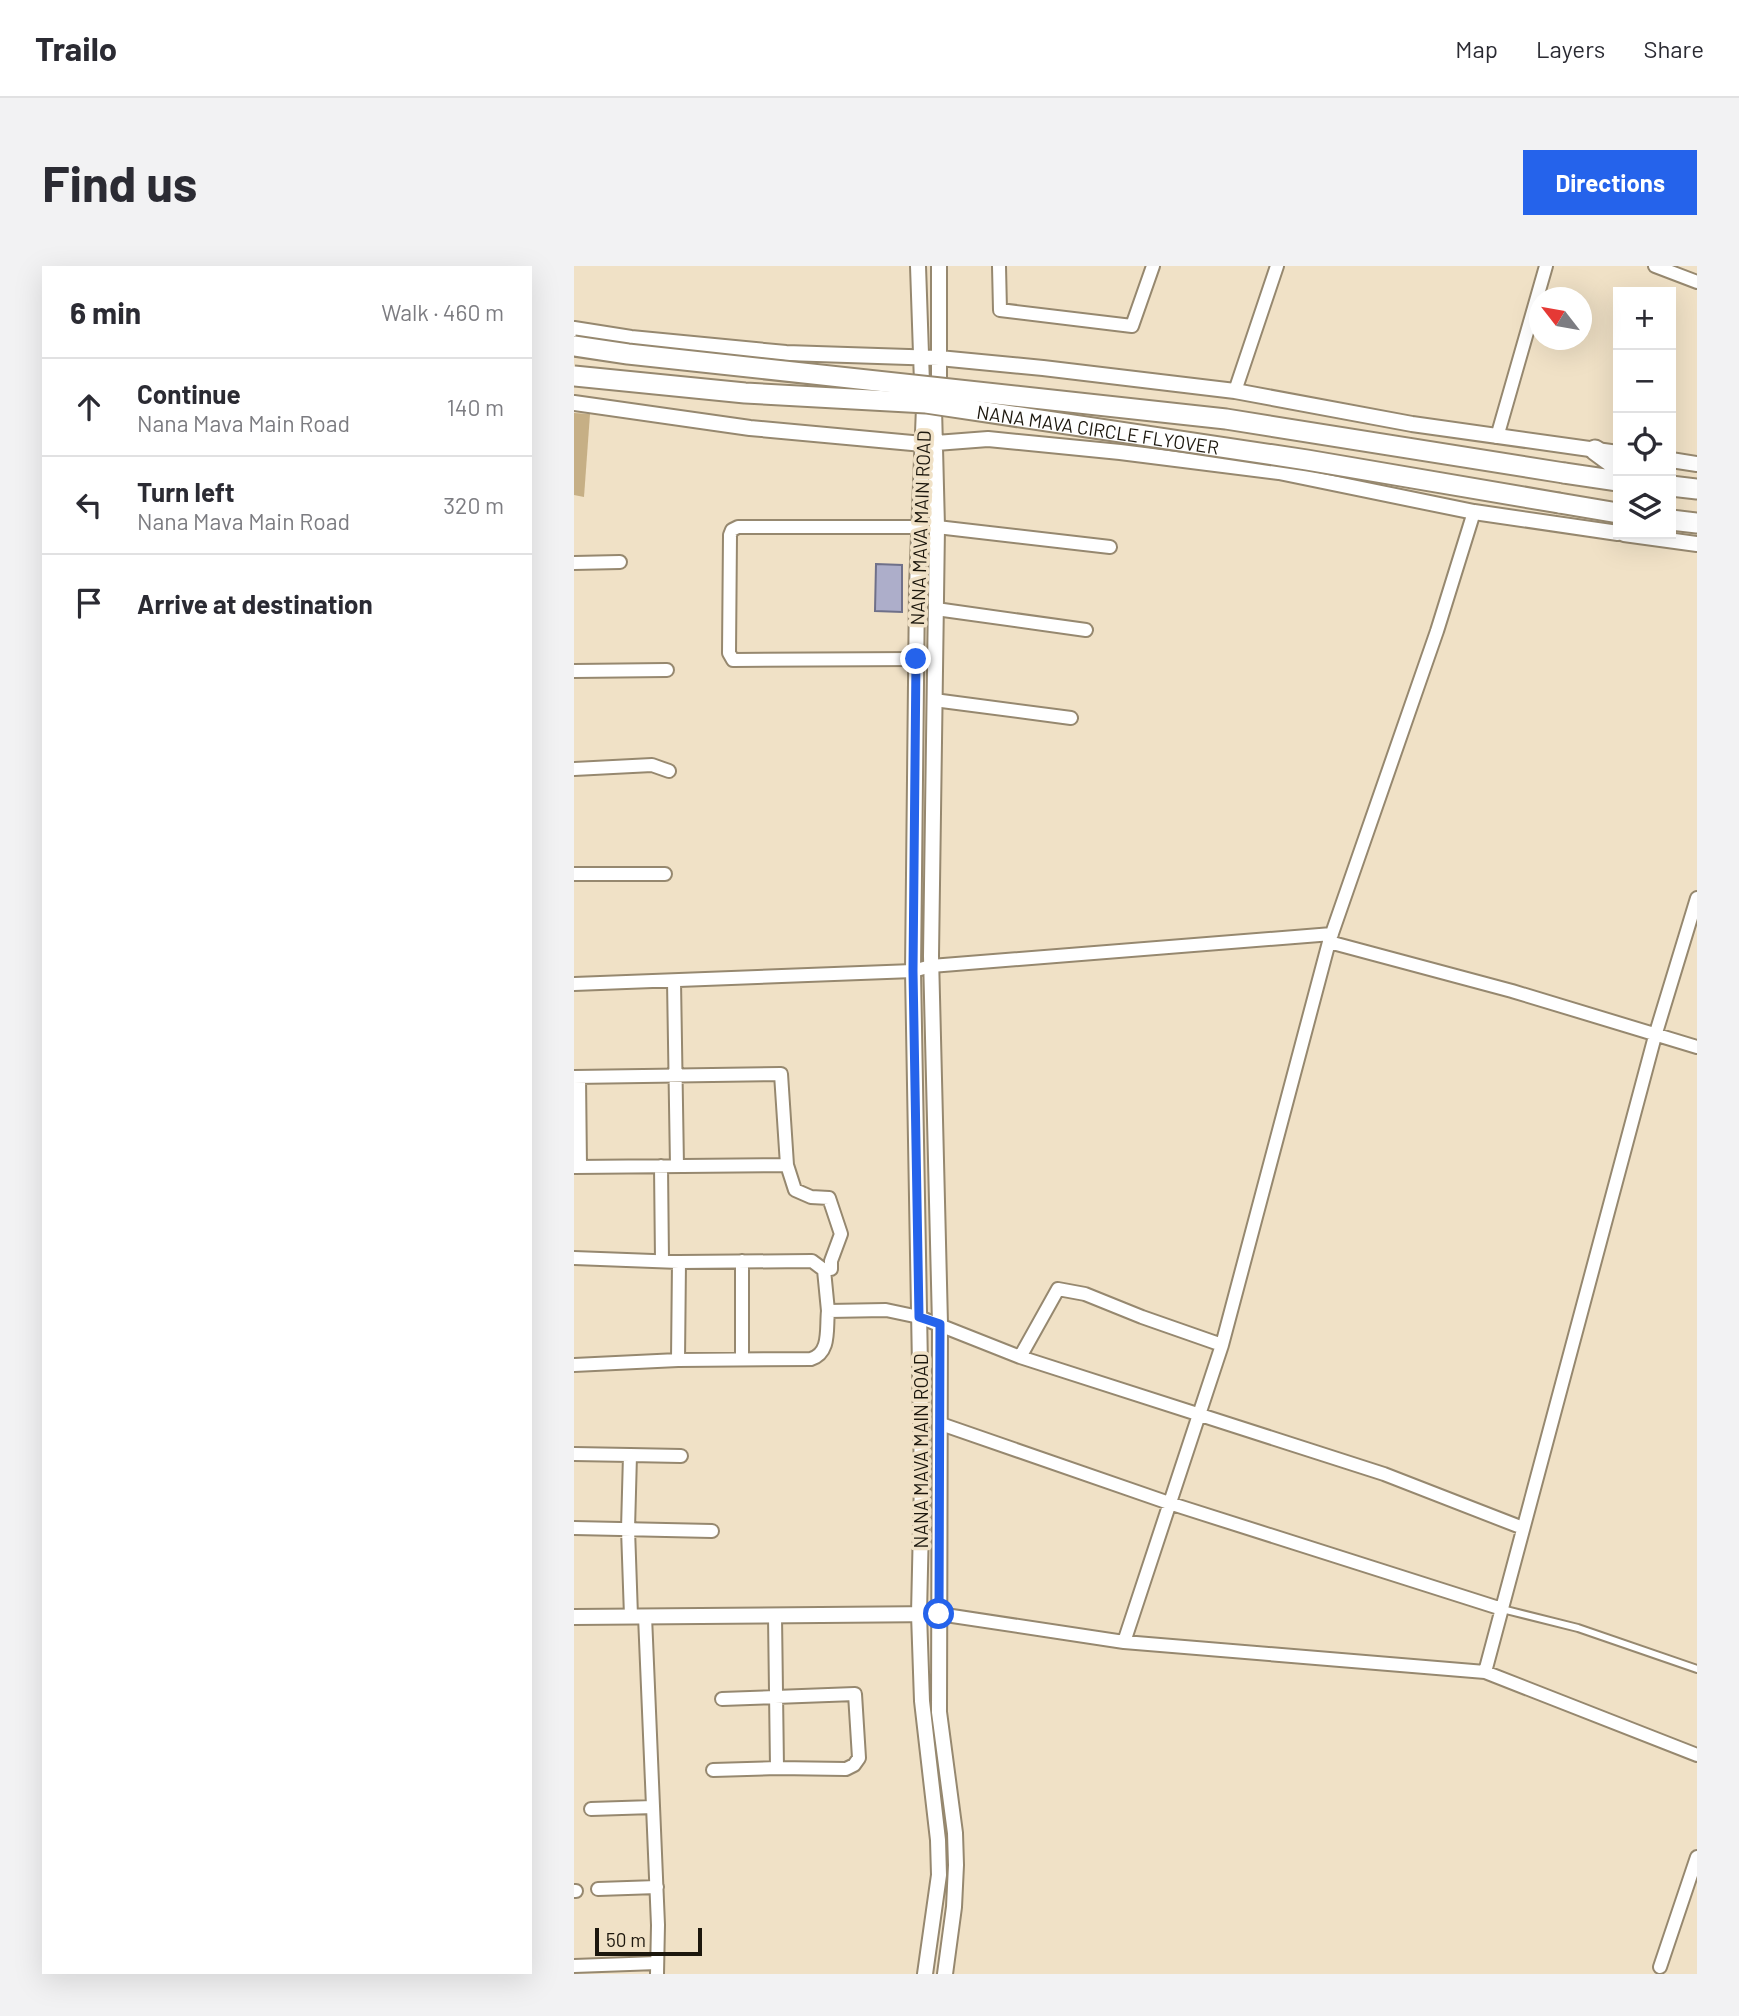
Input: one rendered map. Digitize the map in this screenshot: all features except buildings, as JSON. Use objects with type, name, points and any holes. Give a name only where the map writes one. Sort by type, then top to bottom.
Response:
[{"type":"highway","name":"NANA MAVA CIRCLE FLYOVER","points":[[574,346],[642,356],[1226,419],[1613,480]]},
{"type":"highway","name":"NANA MAVA CIRCLE FLYOVER","points":[[574,376],[759,394],[926,403],[1307,460],[1613,512]]},
{"type":"highway","points":[[1595,450],[1613,463]]},
{"type":"highway","points":[[1676,487],[1697,489]]},
{"type":"highway","points":[[1676,521],[1697,523]]},
{"type":"street","points":[[918,266],[922,383]]},
{"type":"street","points":[[939,266],[939,383]]},
{"type":"street","points":[[999,266],[1000,310],[1132,326],[1153,266]]},
{"type":"street","points":[[1235,391],[1277,266]]},
{"type":"street","points":[[1497,438],[1546,266]]},
{"type":"street","points":[[1654,266],[1697,282]]},
{"type":"street","points":[[574,330],[786,353],[939,358],[1043,368],[1235,391],[1497,438],[1613,452]]},
{"type":"street","points":[[931,380],[939,383],[944,390],[944,399],[929,408],[916,397],[922,383],[931,380]]},
{"type":"street","points":[[574,403],[750,428],[929,444],[988,439],[1279,472],[1475,512],[1613,532]]},
{"type":"street","name":"NANA MAVA MAIN ROAD","points":[[929,408],[929,444],[937,527],[931,966],[940,1324],[941,1735],[955,1833],[956,1865],[954,1907],[945,1974]]},
{"type":"street","name":"NANA MAVA MAIN ROAD","points":[[925,1974],[939,1875],[938,1840],[925,1741],[919,1614],[922,1480],[913,971],[920,527],[929,444]]},
{"type":"street","points":[[1676,461],[1697,464]]},
{"type":"street","points":[[1124,1642],[1222,1345],[1330,938],[1437,631],[1475,512]]},
{"type":"street","points":[[916,659],[733,660],[729,653],[730,535],[732,530],[738,527],[920,527]]},
{"type":"street","points":[[937,527],[1110,547]]},
{"type":"street","points":[[1660,539],[1697,544]]},
{"type":"street","points":[[574,563],[620,562]]},
{"type":"street","points":[[936,610],[1086,630]]},
{"type":"street","points":[[574,671],[667,670]]},
{"type":"street","points":[[934,700],[1071,718]]},
{"type":"street","points":[[574,769],[652,765],[668,771]]},
{"type":"street","points":[[574,874],[665,874]]},
{"type":"street","points":[[1485,1672],[1655,1036],[1697,898]]},
{"type":"street","points":[[574,984],[913,971],[931,966],[1330,938],[1697,1047]]},
{"type":"street","points":[[674,981],[677,1166]]},
{"type":"street","points":[[787,1165],[577,1167],[577,1077],[781,1074],[787,1165],[795,1190],[811,1197],[829,1198],[841,1234],[831,1261],[831,1269]]},
{"type":"street","points":[[661,1166],[662,1261]]},
{"type":"street","points":[[574,1258],[679,1262],[812,1261],[824,1270],[828,1311],[825,1351],[819,1357],[811,1359],[678,1360],[574,1365]]},
{"type":"street","points":[[742,1261],[742,1359]]},
{"type":"street","points":[[678,1360],[679,1262]]},
{"type":"street","points":[[1020,1357],[1058,1289],[1085,1294],[1222,1345]]},
{"type":"street","points":[[828,1311],[886,1310],[919,1317],[1020,1357],[1384,1474],[1523,1528]]},
{"type":"street","points":[[941,1424],[1169,1503],[1502,1609]]},
{"type":"street","points":[[574,1454],[681,1457]]},
{"type":"street","points":[[574,1966],[657,1969],[653,1807],[638,1616],[628,1529],[630,1455]]},
{"type":"street","points":[[574,1528],[712,1531]]},
{"type":"street","points":[[574,1616],[939,1614],[1124,1642],[1485,1672],[1697,1755]]},
{"type":"street","points":[[775,1616],[777,1768]]},
{"type":"street","points":[[713,1770],[846,1769],[854,1765],[859,1758],[855,1694],[723,1699]]},
{"type":"street","points":[[591,1809],[653,1807]]},
{"type":"street","points":[[1660,1967],[1697,1857]]},
{"type":"street","points":[[598,1889],[657,1887]]},
{"type":"lane","points":[[1502,1609],[1577,1628],[1697,1668]]},
{"type":"shaded area","points":[[574,413],[590,414],[584,497],[574,495]]},
{"type":"route","points":[[916,659],[913,971],[919,1317],[940,1324],[939,1614]]}]
